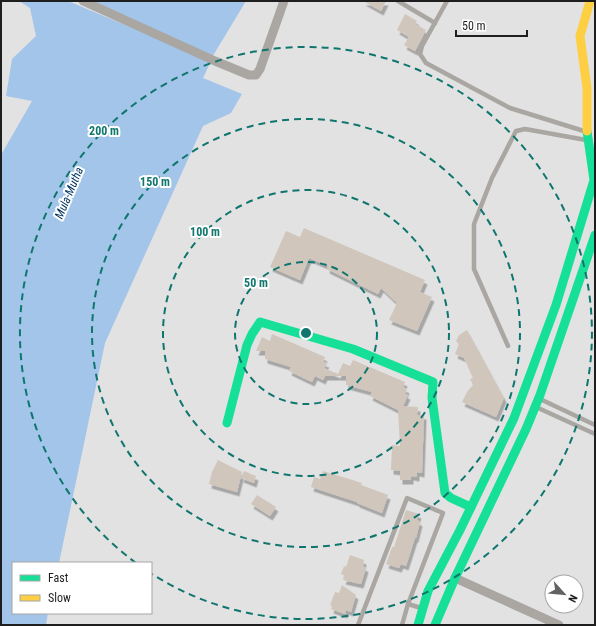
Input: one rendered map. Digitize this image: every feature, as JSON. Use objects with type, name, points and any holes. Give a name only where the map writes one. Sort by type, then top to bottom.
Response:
[{"type":"main road","points":[[418,625],[428,591],[510,427],[556,305],[594,180],[587,136],[587,88],[580,36],[590,1]]},
{"type":"main road","points":[[436,625],[455,578],[526,429],[551,364],[595,235]]},
{"type":"main road","points":[[227,423],[247,345],[260,322],[353,349],[433,382],[432,398],[445,493],[451,498],[471,507]]},
{"type":"main road","points":[[536,359],[551,364]]},
{"type":"street","points":[[82,1],[249,75],[256,75],[260,70],[284,1]]},
{"type":"street","points":[[455,578],[547,622],[559,625]]},
{"type":"lane","points":[[398,1],[435,23]]},
{"type":"lane","points":[[447,1],[422,46],[420,54],[426,63],[510,108],[587,136]]},
{"type":"lane","points":[[508,346],[474,269],[474,224],[507,146],[516,131],[525,129],[587,136]]},
{"type":"lane","points":[[537,402],[595,425]]},
{"type":"lane","points":[[537,402],[595,434]]},
{"type":"lane","points":[[358,625],[407,498],[443,513],[408,604],[402,625]]},
{"type":"lane","points":[[408,604],[423,609]]},
{"type":"water","name":"Mula-Mutha","points":[[19,1],[68,1],[211,61],[203,78],[242,94],[231,113],[203,126],[105,343],[59,562],[12,562],[12,614],[48,614],[46,625],[1,625],[1,155],[32,101],[6,96],[12,59],[36,36],[30,8]]},
{"type":"water","points":[[82,1],[246,1],[211,59]]},
{"type":"building","points":[[363,1],[386,1],[381,11]]},
{"type":"building","points":[[405,14],[417,21],[415,24],[426,30],[415,51],[404,45],[409,37],[397,30]]},
{"type":"building","points":[[304,228],[425,280],[420,292],[432,297],[417,331],[389,320],[397,303],[381,288],[378,294],[327,269],[328,266],[309,258],[300,280],[270,267],[286,231],[300,237]]},
{"type":"building","points":[[467,330],[504,398],[496,417],[462,402],[467,392],[473,385],[470,379],[473,378],[464,358],[455,354],[459,344],[456,341],[459,335]]},
{"type":"building","points":[[272,334],[325,357],[323,362],[327,363],[324,368],[338,374],[343,363],[350,366],[353,360],[405,382],[403,387],[407,389],[405,394],[408,395],[403,406],[418,407],[417,415],[424,415],[422,473],[417,472],[417,477],[411,476],[411,480],[400,480],[400,471],[391,470],[392,445],[400,446],[398,410],[370,396],[372,392],[346,385],[346,376],[325,376],[323,380],[315,376],[312,382],[289,371],[291,367],[265,359],[265,351],[256,351],[262,337],[270,341]]},
{"type":"building","points":[[218,460],[242,472],[237,492],[209,484],[212,472]]},
{"type":"building","points":[[244,471],[256,476],[254,483],[241,478]]},
{"type":"building","points":[[323,471],[362,483],[361,485],[388,495],[382,513],[357,502],[311,487],[314,477],[320,479]]},
{"type":"building","points":[[257,495],[276,507],[270,516],[251,504]]},
{"type":"building","points":[[406,510],[419,514],[417,520],[420,522],[406,566],[401,564],[399,568],[386,564],[392,547],[394,547]]},
{"type":"building","points":[[350,555],[364,560],[363,566],[366,568],[361,584],[343,580],[345,576],[341,574],[344,566],[346,567]]},
{"type":"building","points":[[342,585],[356,595],[351,612],[346,610],[345,614],[331,609],[332,606],[330,605],[335,592],[339,593]]},
{"type":"traffic: fast","points":[[418,625],[428,591],[460,530],[514,418],[556,305],[594,180],[587,131]]},
{"type":"traffic: fast","points":[[435,625],[455,578],[526,429],[540,395],[595,235]]},
{"type":"traffic: fast","points":[[227,423],[247,345],[260,322],[353,349],[433,382],[432,398],[445,493],[451,498],[471,507]]},
{"type":"traffic: slow","points":[[587,131],[587,88],[580,36],[590,1]]}]
